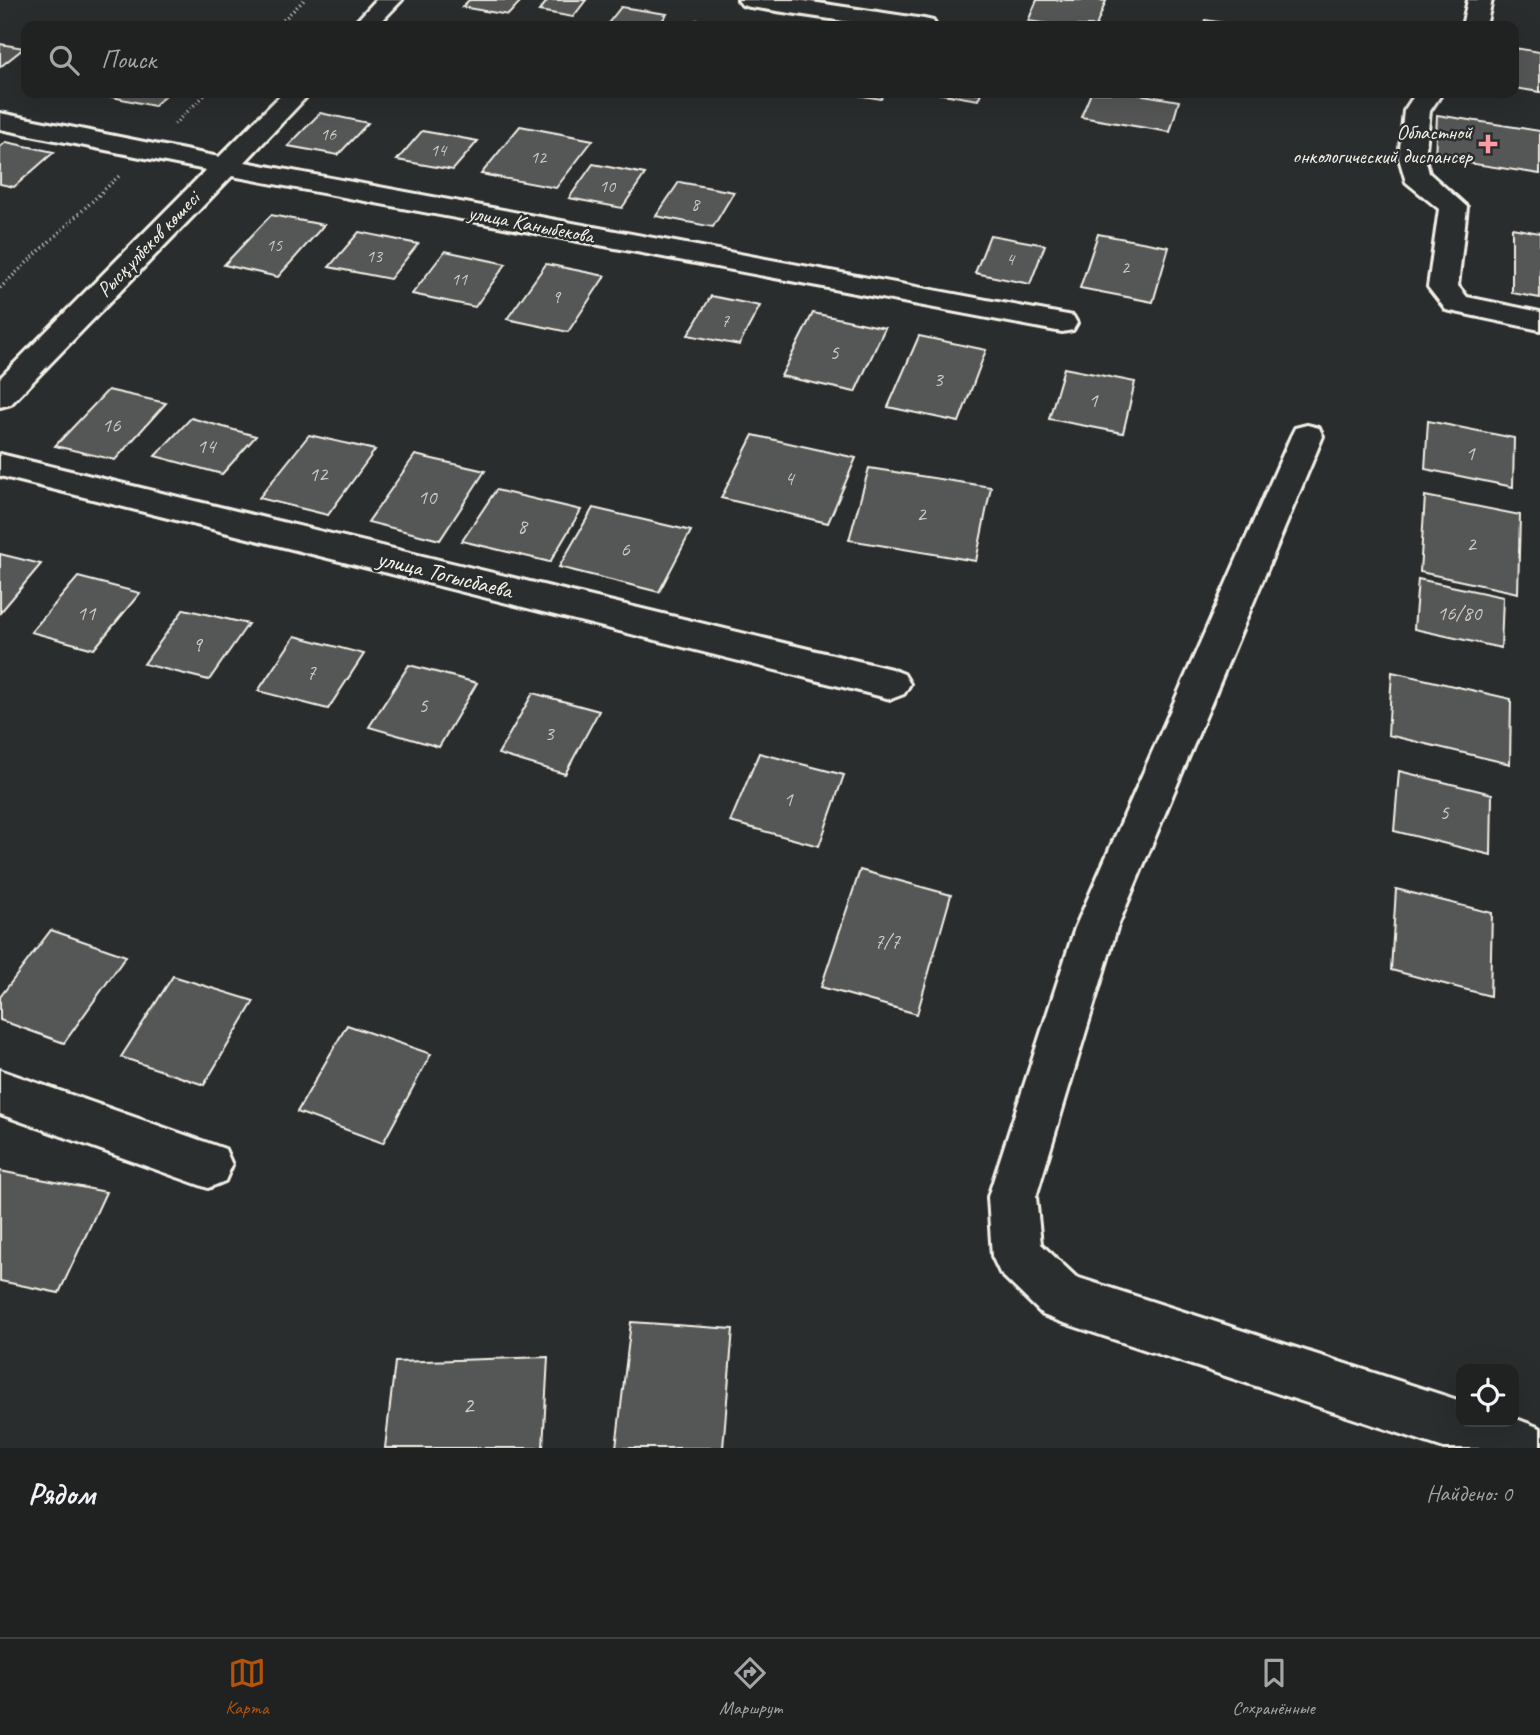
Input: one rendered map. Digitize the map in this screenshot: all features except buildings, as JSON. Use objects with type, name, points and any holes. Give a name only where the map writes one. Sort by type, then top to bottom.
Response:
[{"type":"street","points":[[369,21],[390,0]]},
{"type":"street","points":[[750,0],[891,21]]},
{"type":"street","points":[[1476,21],[1480,0]]},
{"type":"street","name":"Рысқұлбеков көшесі","points":[[0,397],[292,98]]},
{"type":"street","points":[[1426,98],[1417,111],[1412,158],[1416,176],[1453,207],[1443,287],[1457,304],[1540,321]]},
{"type":"street","name":"улица Каныбекова","points":[[0,121],[224,166],[1062,323]]},
{"type":"street","points":[[1307,436],[1096,928],[1012,1197],[1017,1256],[1061,1297],[1525,1448]]},
{"type":"street","name":"улица Тогысбаева","points":[[0,466],[891,684]]},
{"type":"street","points":[[0,1092],[208,1165]]},
{"type":"path","points":[[282,21],[304,0]]},
{"type":"path","points":[[0,288],[202,98]]},
{"type":"place","name":"Областной онкологический диспансер","points":[[1488,144]]}]
